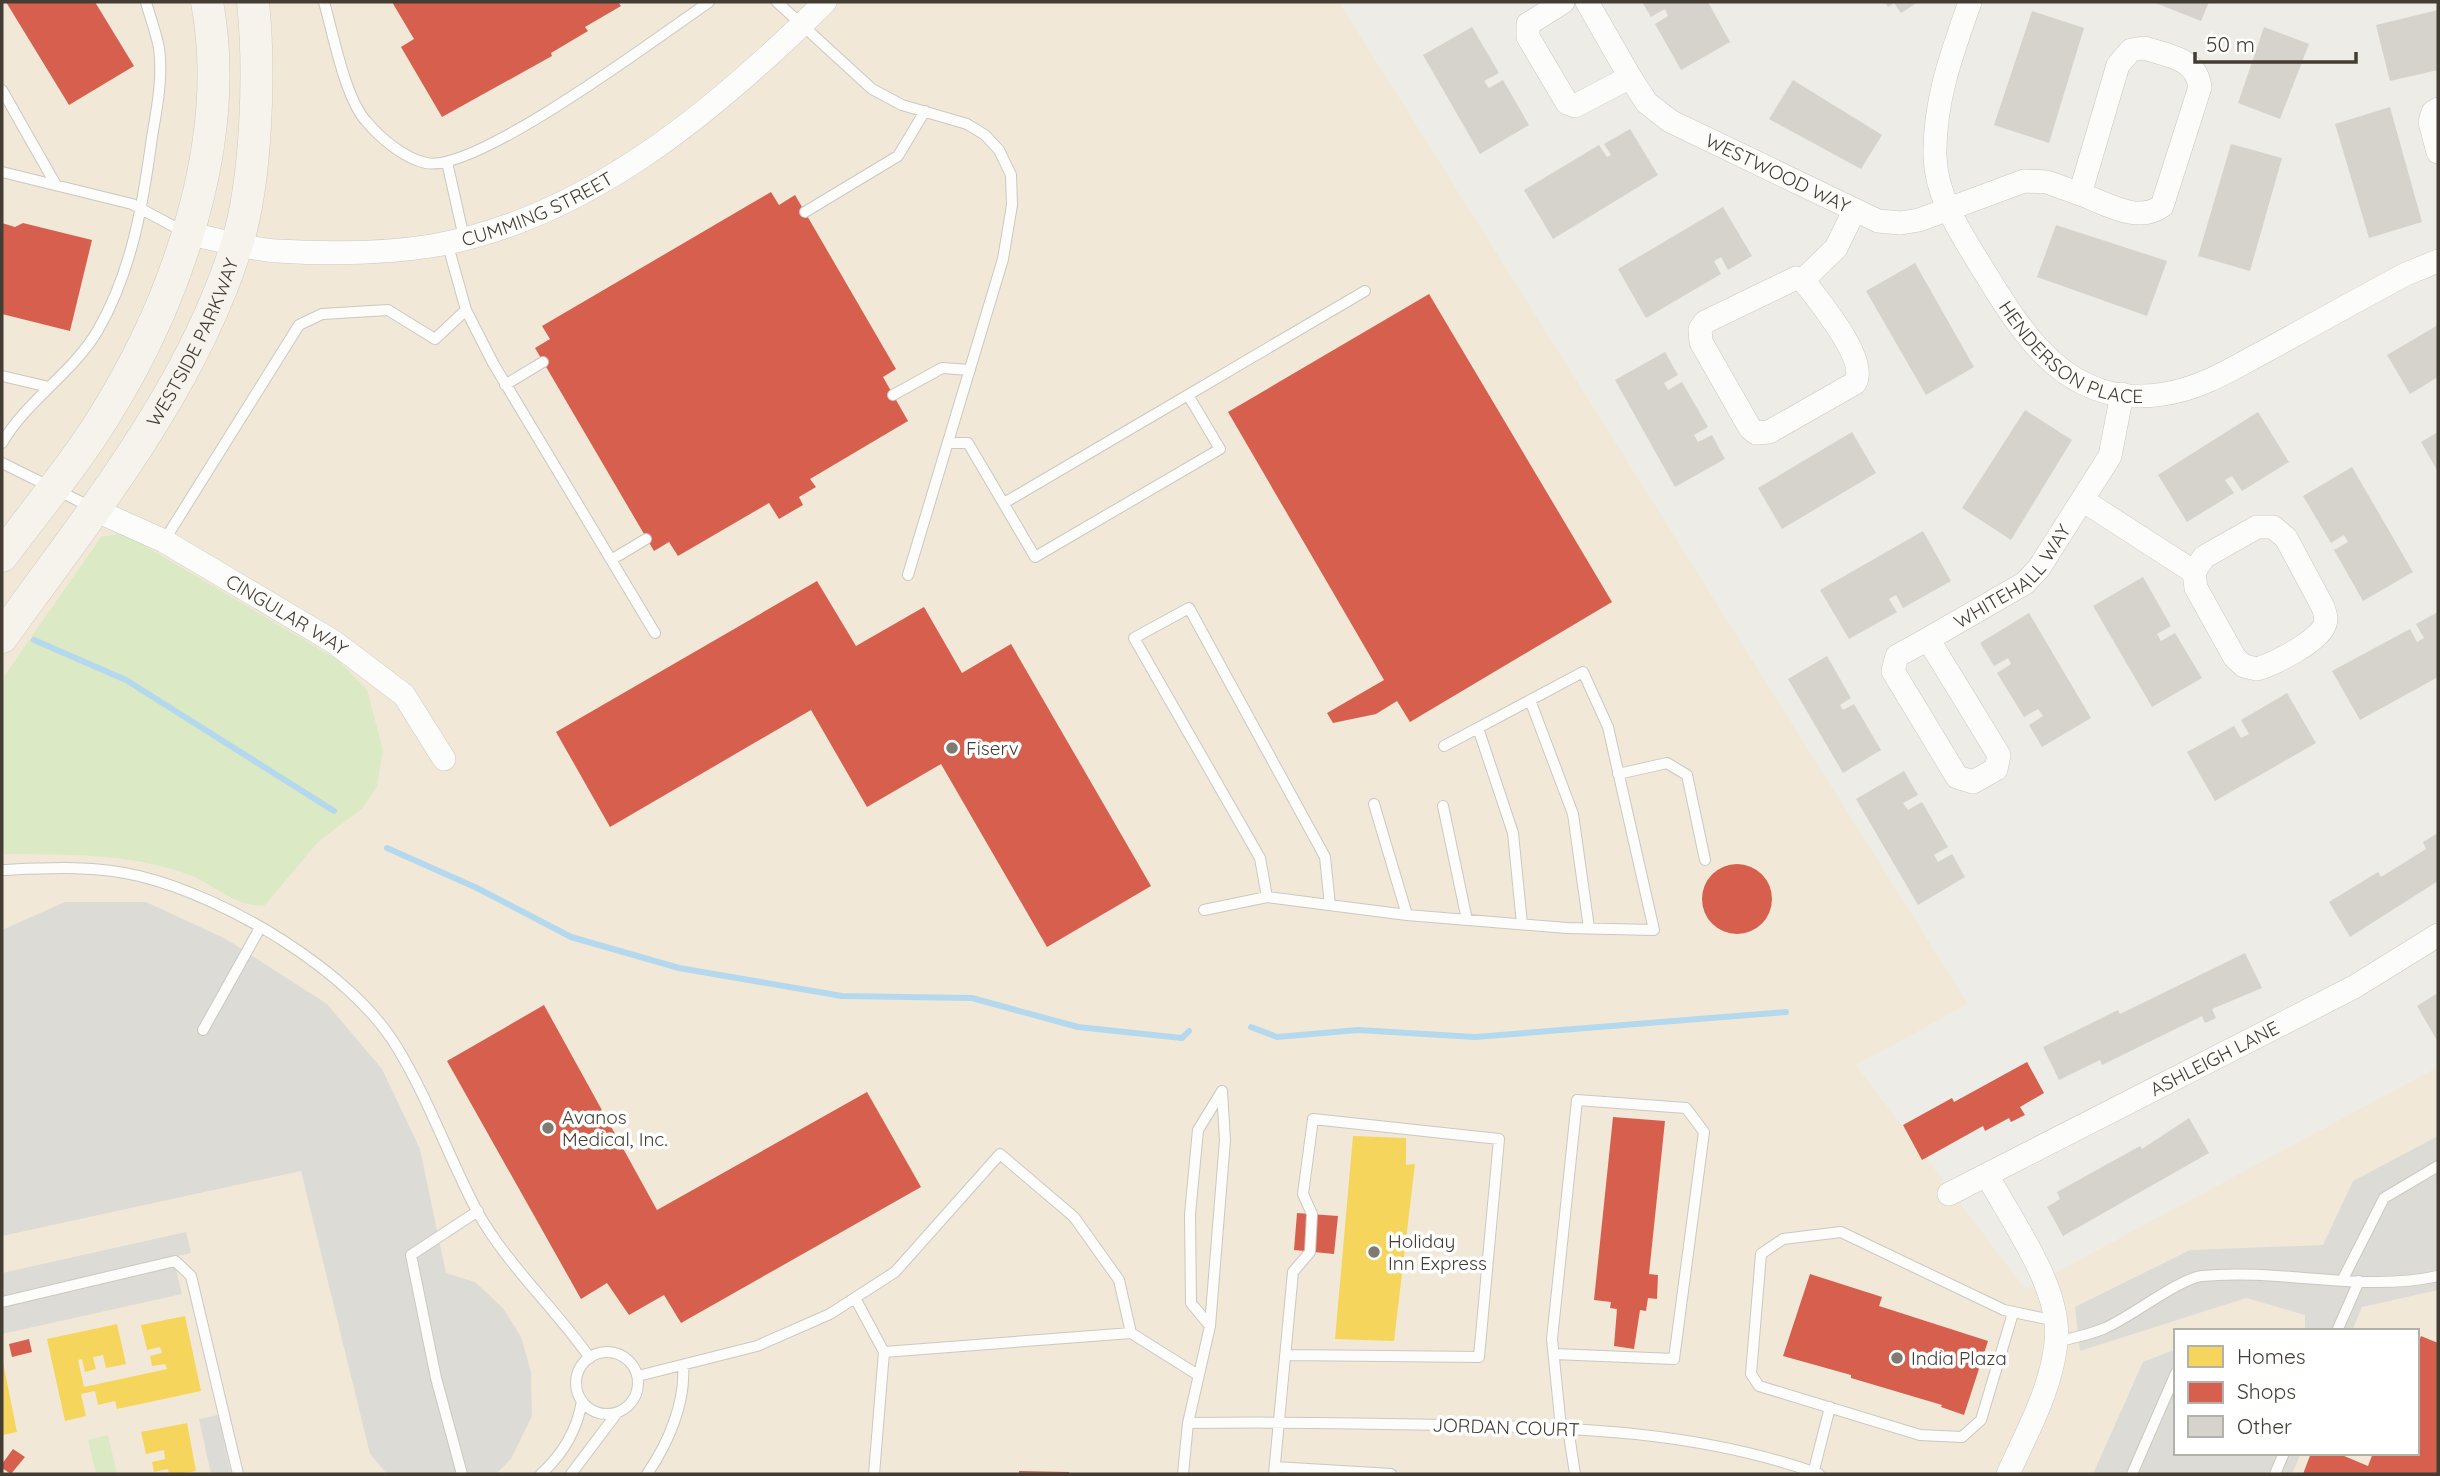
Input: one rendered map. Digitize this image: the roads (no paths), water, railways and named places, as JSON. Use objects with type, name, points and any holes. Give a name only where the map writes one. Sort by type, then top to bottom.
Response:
[{"type":"main road","name":"WESTSIDE PARKWAY","points":[[2,556],[104,417],[152,332],[189,234],[206,152],[212,84],[207,2]]},
{"type":"main road","name":"WESTSIDE PARKWAY","points":[[2,637],[121,475],[183,370],[237,243],[255,121],[257,37],[253,2]]},
{"type":"street","name":"CUMMING STREET","points":[[189,234],[274,251],[340,253],[456,240],[515,222],[559,204],[693,120],[740,83],[825,2]]},
{"type":"street","points":[[1563,2],[1528,24],[1528,37],[1567,103],[1582,104],[1630,77]]},
{"type":"street","name":"WESTWOOD WAY","points":[[1587,2],[1647,103],[1670,121],[1854,211],[1878,220],[1901,223],[2024,181],[2047,182],[2080,194],[2138,215],[2151,214],[2162,206],[2200,87],[2198,73],[2191,64],[2144,48],[2124,55],[2118,65],[2080,194]]},
{"type":"street","name":"HENDERSON PLACE","points":[[1970,2],[1937,107],[1935,159],[1947,209],[2017,324],[2036,349],[2076,379],[2122,394],[2162,395],[2201,386],[2406,274],[2438,261]]},
{"type":"street","points":[[2438,109],[2433,113],[2430,122],[2438,152]]},
{"type":"street","points":[[1803,280],[1833,320],[1858,365],[1859,376],[1855,383],[1769,432],[1756,433],[1750,428],[1701,342],[1700,329],[1705,322],[1788,279],[1803,280],[1836,248],[1854,211]]},
{"type":"street","name":"WHITEHALL WAY","points":[[1928,639],[1999,755],[1996,769],[1973,782],[1957,777],[1893,671],[1897,656],[2025,583],[2039,568],[2084,501],[2110,456],[2122,394]]},
{"type":"street","name":"WHITEHALL WAY","points":[[2084,501],[2194,572]]},
{"type":"street","name":"CINGULAR WAY","points":[[96,510],[164,541],[334,642],[404,695],[444,759]]},
{"type":"street","points":[[2257,527],[2273,527],[2286,538],[2323,607],[2325,627],[2315,639],[2267,666],[2256,669],[2244,666],[2235,658],[2196,588],[2194,572],[2204,557],[2257,527]]},
{"type":"street","name":"ASHLEIGH LANE","points":[[1949,1194],[2354,987],[2438,935]]},
{"type":"street","points":[[1987,1175],[2047,1286],[2056,1332],[2044,1396],[2008,1474]]},
{"type":"lane","points":[[2,443],[20,416],[97,331],[128,263],[142,210],[160,87],[159,48],[146,2]]},
{"type":"lane","points":[[324,2],[346,81],[364,120],[393,147],[427,163],[447,162],[532,124],[709,2]]},
{"type":"lane","points":[[777,2],[847,69],[872,89],[902,105],[967,124],[985,135],[999,150],[1011,175],[1012,205],[1003,260],[908,575]]},
{"type":"lane","points":[[2,90],[56,186]]},
{"type":"lane","points":[[805,212],[898,156],[925,111]]},
{"type":"lane","points":[[447,162],[466,310],[505,385],[655,633]]},
{"type":"lane","points":[[2,172],[132,204],[189,234]]},
{"type":"lane","points":[[1004,503],[1365,291]]},
{"type":"lane","points":[[164,541],[299,325],[322,314],[388,310],[435,339],[466,310]]},
{"type":"lane","points":[[505,385],[543,362]]},
{"type":"lane","points":[[893,396],[942,368],[970,370]]},
{"type":"lane","points":[[2,376],[49,387]]},
{"type":"lane","points":[[949,443],[968,443],[1035,557],[1220,449],[1188,394]]},
{"type":"lane","points":[[2,463],[96,510]]},
{"type":"lane","points":[[611,560],[646,539]]},
{"type":"lane","points":[[1267,897],[1260,858],[1135,638],[1189,608],[1325,857],[1331,905]]},
{"type":"lane","points":[[1204,910],[1267,897],[1407,915],[1654,930],[1608,727],[1583,671],[1444,746]]},
{"type":"lane","points":[[1530,700],[1573,814],[1588,928]]},
{"type":"lane","points":[[1478,728],[1513,833],[1522,924]]},
{"type":"lane","points":[[1618,774],[1667,763],[1687,775],[1705,860]]},
{"type":"lane","points":[[1374,804],[1407,915]]},
{"type":"lane","points":[[1443,806],[1467,920]]},
{"type":"lane","points":[[2,870],[75,868],[138,876],[198,895],[260,928],[321,966],[361,1000],[398,1048],[478,1212],[504,1253],[590,1358]]},
{"type":"lane","points":[[203,1030],[260,928]]},
{"type":"lane","points":[[1183,1474],[1188,1423],[1210,1325],[1225,1140],[1222,1091],[1198,1130],[1190,1214],[1191,1303],[1210,1325]]},
{"type":"lane","points":[[1554,1354],[1674,1359],[1704,1132],[1686,1108],[1577,1100],[1552,1339],[1554,1354],[1565,1428],[1576,1474]]},
{"type":"lane","points":[[1286,1355],[1479,1357],[1500,1139],[1313,1119],[1303,1194],[1312,1214],[1310,1252],[1293,1272],[1275,1471],[1391,1474]]},
{"type":"lane","points":[[638,1376],[757,1346],[830,1314],[895,1272],[1000,1154],[1074,1217],[1119,1280],[1130,1333]]},
{"type":"lane","points":[[2343,1279],[2384,1198],[2438,1166]]},
{"type":"lane","points":[[462,1474],[436,1378],[411,1255],[478,1212]]},
{"type":"lane","points":[[2012,1313],[1981,1420],[1962,1437],[1920,1435],[1759,1386],[1751,1374],[1761,1254],[1783,1239],[1841,1232],[2056,1332],[2104,1329],[2198,1276],[2255,1273],[2418,1281],[2438,1276]]},
{"type":"lane","points":[[2,1303],[176,1261],[191,1276],[238,1474]]},
{"type":"lane","points":[[2338,1329],[2359,1280]]},
{"type":"lane","points":[[855,1298],[884,1352],[874,1474]]},
{"type":"lane","points":[[884,1352],[1130,1333],[1156,1346],[1198,1375]]},
{"type":"lane","points":[[570,1474],[617,1413],[634,1398],[638,1376],[631,1363],[619,1354],[604,1352],[590,1358],[582,1366],[577,1378],[577,1390],[582,1401],[592,1410],[604,1414],[617,1413]]},
{"type":"lane","points":[[647,1474],[657,1459],[676,1415],[684,1381],[683,1365]]},
{"type":"lane","points":[[2132,1474],[2174,1378]]},
{"type":"lane","points":[[541,1474],[555,1461],[569,1440],[579,1421],[582,1401]]},
{"type":"lane","points":[[1815,1474],[1830,1407]]},
{"type":"lane","name":"JORDAN COURT","points":[[1188,1423],[1279,1422],[1619,1431],[1713,1445],[1781,1459],[1815,1474]]},
{"type":"lane","points":[[2275,1474],[2283,1455]]},
{"type":"waterway","points":[[34,640],[126,680],[334,811]]},
{"type":"waterway","points":[[387,848],[477,888],[571,937],[679,968],[842,996],[972,998],[1078,1027],[1182,1038],[1189,1031]]},
{"type":"waterway","points":[[1251,1027],[1277,1037],[1358,1030],[1475,1037],[1786,1012]]},
{"type":"place","name":"Fiserv","points":[[952,748]]},
{"type":"place","name":"Avanos Medical, Inc.","points":[[548,1128]]},
{"type":"place","name":"Holiday Inn Express","points":[[1374,1252]]},
{"type":"place","name":"India Plaza","points":[[1897,1358]]}]
